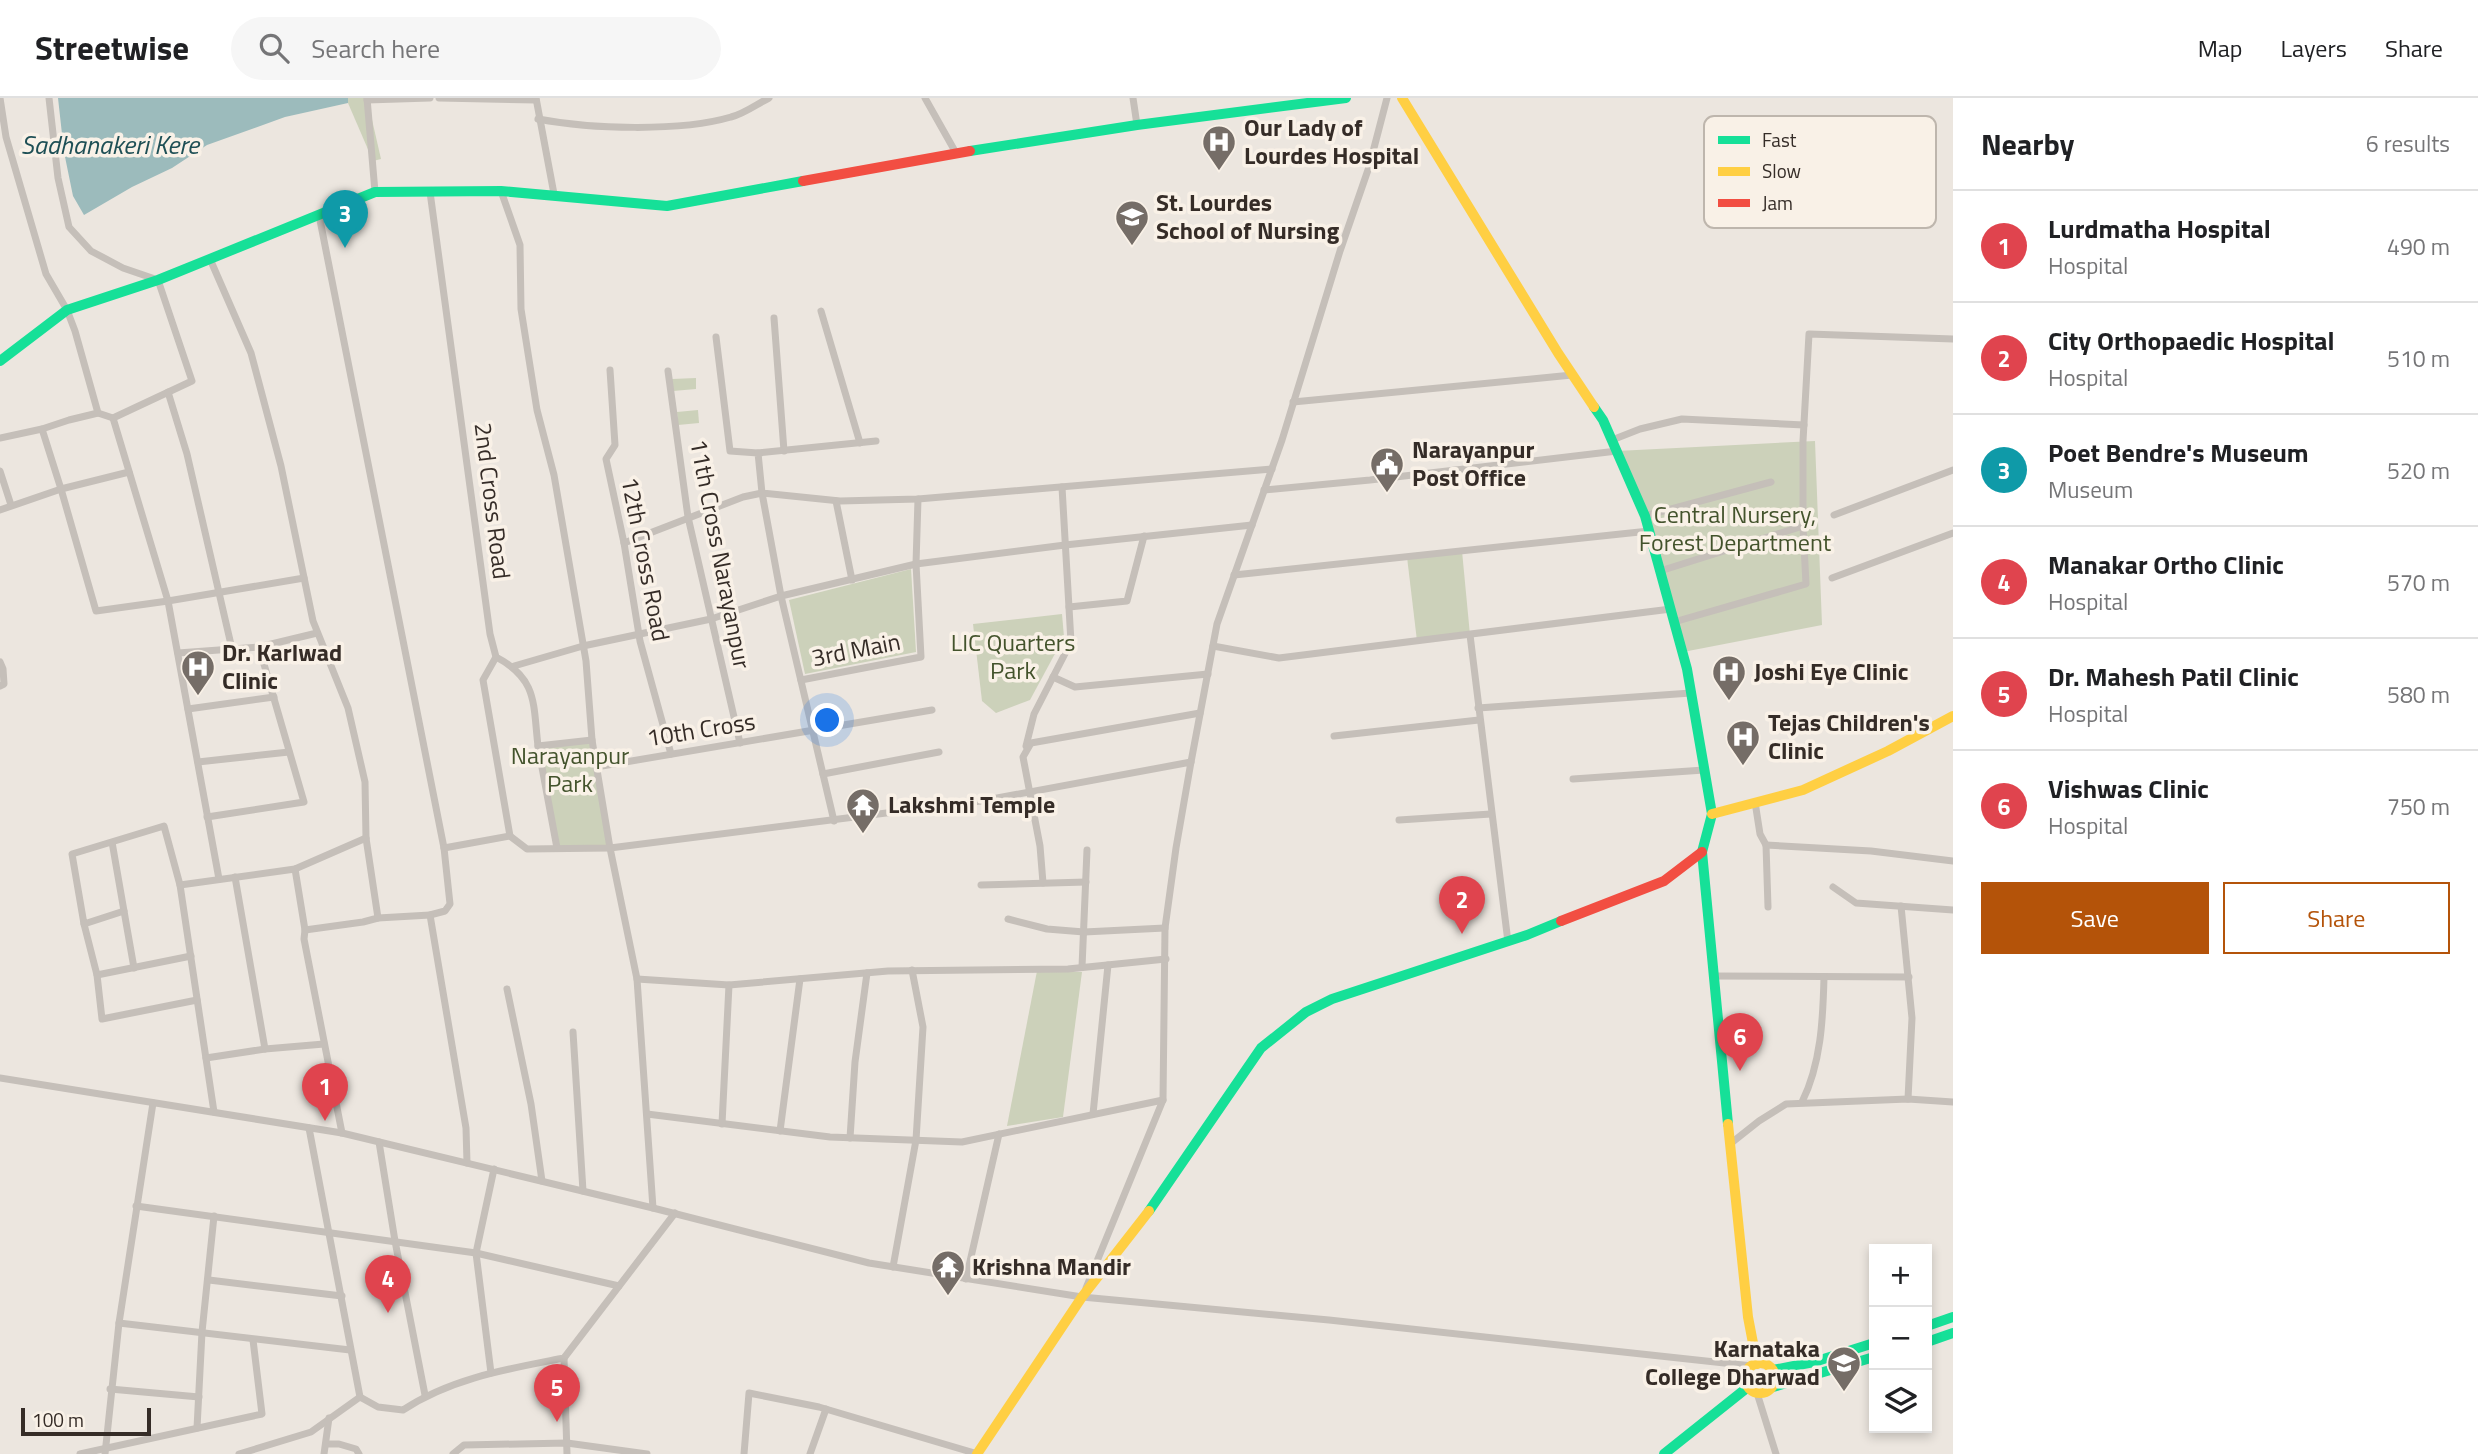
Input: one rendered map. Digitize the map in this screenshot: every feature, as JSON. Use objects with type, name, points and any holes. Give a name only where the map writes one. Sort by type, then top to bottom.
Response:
[{"type":"street","points":[[0,98],[3,137],[46,274],[67,310],[75,331],[98,413]]},
{"type":"street","points":[[49,98],[58,178],[69,227],[91,251],[123,268],[158,280]]},
{"type":"street","points":[[375,192],[367,99],[430,98]]},
{"type":"street","points":[[439,98],[536,99],[554,194]]},
{"type":"street","points":[[538,120],[568,125],[635,126],[713,122],[734,117],[769,98]]},
{"type":"street","points":[[925,98],[956,154]]},
{"type":"street","points":[[1133,98],[1137,125]]},
{"type":"street","points":[[0,361],[67,310],[158,280],[375,192],[501,191],[667,206],[956,154],[1137,125],[1346,98]]},
{"type":"street","points":[[1082,1297],[1163,1100],[1166,928],[1176,848],[1217,624],[1272,469],[1369,167],[1387,98]]},
{"type":"street","points":[[1402,98],[1572,375],[1604,420],[1645,516],[1671,608],[1691,693],[1712,814],[1702,852],[1730,1144],[1755,1365],[1746,1376],[1776,1454]]},
{"type":"street","points":[[501,191],[520,245],[521,309],[537,410],[554,475],[583,646],[596,767],[637,979],[653,1208]]},
{"type":"street","name":"2nd Cross Road","points":[[430,192],[489,634],[496,657]]},
{"type":"street","points":[[305,930],[378,918],[430,915],[445,911],[450,904],[444,848],[319,215]]},
{"type":"street","points":[[210,259],[251,353],[281,466],[313,621],[351,720],[365,782],[366,838],[378,918]]},
{"type":"street","points":[[0,438],[98,413],[113,418],[192,381],[158,280]]},
{"type":"street","points":[[821,311],[860,443]]},
{"type":"street","points":[[774,318],[784,451]]},
{"type":"street","points":[[1674,622],[1806,584],[1803,526],[1804,425],[1810,334],[1953,339]]},
{"type":"street","points":[[716,337],[730,451],[758,453],[876,442]]},
{"type":"street","name":"12th Cross Road","points":[[610,370],[615,445],[606,459],[624,543],[639,636],[671,754]]},
{"type":"street","name":"11th Cross Narayanpur","points":[[668,371],[688,517],[740,743]]},
{"type":"street","points":[[1293,402],[1572,375]]},
{"type":"street","points":[[168,392],[187,454],[232,649]]},
{"type":"street","points":[[113,418],[168,601],[219,879]]},
{"type":"street","points":[[1264,490],[1370,480],[1614,445],[1640,429],[1682,419],[1804,425]]},
{"type":"street","points":[[42,429],[96,611],[304,578]]},
{"type":"street","points":[[758,453],[762,493],[781,596],[834,821]]},
{"type":"street","points":[[624,543],[743,497],[762,493],[836,501],[918,499],[1272,469]]},
{"type":"street","points":[[1834,514],[1953,470]]},
{"type":"street","points":[[0,471],[11,505]]},
{"type":"street","points":[[0,510],[61,489],[130,472]]},
{"type":"street","points":[[1645,516],[1771,482]]},
{"type":"street","points":[[1043,883],[1031,792],[1023,757],[1034,714],[1071,642],[1062,487]]},
{"type":"street","points":[[916,564],[918,499]]},
{"type":"street","points":[[836,501],[852,580]]},
{"type":"street","points":[[514,667],[583,646],[711,619],[781,596],[916,564],[1252,525]]},
{"type":"street","points":[[1660,571],[1803,526]]},
{"type":"street","points":[[1234,576],[1649,531]]},
{"type":"street","points":[[1832,578],[1953,533]]},
{"type":"street","points":[[1069,607],[1127,600],[1144,536]]},
{"type":"street","name":"3rd Main","points":[[801,680],[922,657],[916,564]]},
{"type":"street","points":[[1213,646],[1279,658],[1671,608]]},
{"type":"street","points":[[178,653],[259,647],[317,633]]},
{"type":"street","points":[[1470,635],[1507,942]]},
{"type":"street","points":[[207,817],[304,802],[259,647]]},
{"type":"street","points":[[557,848],[538,746],[531,689],[514,667],[496,657],[483,680],[510,836],[527,849],[610,848],[834,821],[1031,792],[1191,762]]},
{"type":"street","points":[[0,662],[4,684],[0,686]]},
{"type":"street","points":[[1053,677],[1075,687],[1208,674]]},
{"type":"street","points":[[1478,708],[1691,693]]},
{"type":"street","points":[[188,709],[274,697]]},
{"type":"street","name":"10th Cross","points":[[596,767],[932,710]]},
{"type":"street","points":[[1023,757],[1031,743],[1048,738],[1200,713]]},
{"type":"street","points":[[1712,814],[1803,790],[1888,751],[1953,716]]},
{"type":"street","points":[[1334,736],[1479,720]]},
{"type":"street","points":[[538,746],[592,740]]},
{"type":"street","points":[[198,762],[289,752]]},
{"type":"street","points":[[823,774],[939,752]]},
{"type":"street","points":[[1573,779],[1704,770]]},
{"type":"street","points":[[1755,802],[1760,834],[1766,845],[1768,907]]},
{"type":"street","points":[[1399,820],[1491,814]]},
{"type":"street","points":[[197,1000],[102,1019],[97,975],[84,924],[72,854],[164,826],[180,885],[214,1112]]},
{"type":"street","points":[[444,848],[510,836]]},
{"type":"street","points":[[180,885],[295,869],[366,838]]},
{"type":"street","points":[[112,842],[134,968]]},
{"type":"street","points":[[1766,845],[1871,851],[1953,861]]},
{"type":"street","points":[[1082,967],[1087,850]]},
{"type":"street","points":[[744,1454],[749,1393],[826,1409],[977,1454],[1082,1297],[1150,1210],[1261,1048],[1306,1012],[1332,999],[1507,942],[1664,881],[1702,852]]},
{"type":"street","points":[[295,869],[305,930],[304,939],[342,1133]]},
{"type":"street","points":[[235,877],[265,1049]]},
{"type":"street","points":[[981,885],[1086,882]]},
{"type":"street","points":[[1833,887],[1856,903],[1953,910]]},
{"type":"street","points":[[1901,906],[1912,1018],[1908,1099]]},
{"type":"street","points":[[84,924],[124,911]]},
{"type":"street","points":[[430,915],[466,1128],[467,1163]]},
{"type":"street","points":[[1008,919],[1047,929],[1083,932],[1166,928]]},
{"type":"street","points":[[97,975],[191,956]]},
{"type":"street","points":[[637,979],[729,985],[912,970],[1082,967],[1166,959]]},
{"type":"street","points":[[1093,1115],[1108,965]]},
{"type":"street","points":[[893,1267],[916,1140],[923,1027],[912,970]]},
{"type":"street","points":[[850,1138],[855,1062],[867,973]]},
{"type":"street","points":[[1713,976],[1908,978]]},
{"type":"street","points":[[1802,1102],[1820,1042],[1824,977]]},
{"type":"street","points":[[779,1131],[800,979]]},
{"type":"street","points":[[722,1124],[729,985]]},
{"type":"street","points":[[507,989],[531,1104],[541,1181]]},
{"type":"street","points":[[573,1032],[583,1191]]},
{"type":"street","points":[[206,1058],[324,1044]]},
{"type":"street","points":[[0,1078],[342,1133],[869,1263],[1082,1297],[1763,1364],[1773,1370],[1814,1363],[1869,1345]]},
{"type":"street","points":[[1730,1144],[1786,1104],[1908,1099],[1953,1102]]},
{"type":"street","points":[[646,1114],[850,1138],[962,1142],[1163,1100]]},
{"type":"street","points":[[105,1451],[119,1322],[153,1103]]},
{"type":"street","points":[[309,1128],[360,1397],[378,1407],[402,1410],[447,1385],[564,1358]]},
{"type":"street","points":[[966,1279],[999,1134]]},
{"type":"street","points":[[379,1142],[425,1395]]},
{"type":"street","points":[[491,1373],[476,1253],[494,1169]]},
{"type":"street","points":[[136,1206],[476,1253],[619,1286]]},
{"type":"street","points":[[567,1454],[564,1358],[675,1213]]},
{"type":"street","points":[[197,1428],[202,1332],[214,1216]]},
{"type":"street","points":[[209,1280],[342,1296]]},
{"type":"street","points":[[1932,1323],[1953,1317]]},
{"type":"street","points":[[119,1322],[350,1350]]},
{"type":"street","points":[[1932,1340],[1953,1333]]},
{"type":"street","points":[[80,1454],[105,1451],[262,1414],[253,1340]]},
{"type":"street","points":[[1752,1390],[1763,1393],[1773,1387],[1869,1358]]},
{"type":"street","points":[[1773,1370],[1773,1387]]},
{"type":"street","points":[[110,1389],[200,1397]]},
{"type":"street","points":[[1664,1454],[1752,1390]]},
{"type":"street","points":[[239,1454],[311,1432],[360,1397]]},
{"type":"street","points":[[810,1454],[826,1409]]},
{"type":"street","points":[[324,1454],[329,1418]]},
{"type":"street","points":[[453,1454],[464,1445],[567,1443],[647,1454]]},
{"type":"street","points":[[326,1444],[340,1444],[356,1449],[359,1454]]},
{"type":"green space","points":[[348,98],[367,98],[381,159],[373,161]]},
{"type":"green space","points":[[696,378],[696,389],[673,391],[672,379]]},
{"type":"green space","points":[[698,410],[699,423],[678,425],[677,412]]},
{"type":"green space","name":"Central Nursery, Forest Department","points":[[1815,441],[1822,625],[1683,652],[1645,516],[1617,451]]},
{"type":"green space","points":[[1462,551],[1470,635],[1417,641],[1407,557]]},
{"type":"green space","points":[[911,569],[916,652],[805,674],[789,600]]},
{"type":"green space","name":"LIC Quarters Park","points":[[1062,614],[1064,637],[1030,700],[996,713],[982,701],[973,624]]},
{"type":"green space","name":"Narayanpur Park","points":[[592,740],[610,848],[557,848],[538,746]]},
{"type":"green space","points":[[1037,971],[1082,972],[1063,1117],[1007,1126]]},
{"type":"water","name":"Sadhanakeri Kere","points":[[58,98],[348,98],[348,103],[285,117],[207,145],[172,168],[84,215],[73,196],[64,152]]},
{"type":"traffic: fast","points":[[970,151],[1137,125],[1346,98]]},
{"type":"traffic: fast","points":[[0,361],[67,310],[158,280],[375,192],[501,191],[667,206],[803,181]]},
{"type":"traffic: fast","points":[[1594,407],[1603,420],[1645,516],[1687,669],[1712,814],[1702,852],[1728,1124]]},
{"type":"traffic: fast","points":[[1149,1211],[1261,1048],[1306,1012],[1332,999],[1527,935],[1561,921]]},
{"type":"traffic: fast","points":[[1932,1324],[1953,1317]]},
{"type":"traffic: fast","points":[[1932,1340],[1953,1333]]},
{"type":"traffic: fast","points":[[1773,1370],[1814,1362],[1869,1345]]},
{"type":"traffic: fast","points":[[1773,1387],[1869,1358]]},
{"type":"traffic: fast","points":[[1664,1454],[1748,1387]]},
{"type":"traffic: slow","points":[[1402,98],[1594,407]]},
{"type":"traffic: slow","points":[[1712,814],[1803,790],[1888,751],[1953,716]]},
{"type":"traffic: slow","points":[[1728,1124],[1748,1317],[1757,1364]]},
{"type":"traffic: slow","points":[[977,1454],[1082,1297],[1149,1211]]},
{"type":"traffic: slow","points":[[1760,1363],[1766,1364],[1774,1372],[1775,1378],[1774,1384],[1766,1392],[1760,1393],[1754,1392],[1746,1384],[1745,1378],[1746,1372],[1754,1364],[1760,1363]]},
{"type":"traffic: jam","points":[[803,181],[970,151]]},
{"type":"traffic: jam","points":[[1561,921],[1664,881],[1702,852]]},
{"type":"place","name":"Our Lady of Lourdes Hospital","points":[[1219,172]]},
{"type":"place","name":"St. Lourdes School of Nursing","points":[[1132,247]]},
{"type":"place","name":"Poet Bendre's Museum","points":[[345,248]]},
{"type":"place","name":"Narayanpur Post Office","points":[[1387,494]]},
{"type":"place","name":"Dr. Karlwad Clinic","points":[[198,697]]},
{"type":"place","name":"Joshi Eye Clinic","points":[[1729,702]]},
{"type":"place","name":"Tejas Children's Clinic","points":[[1743,767]]},
{"type":"place","name":"Lakshmi Temple","points":[[863,835]]},
{"type":"place","name":"City Orthopaedic Hospital","points":[[1462,934]]},
{"type":"place","name":"Vishwas Clinic","points":[[1740,1071]]},
{"type":"place","name":"Lurdmatha Hospital","points":[[325,1121]]},
{"type":"place","name":"Krishna Mandir","points":[[948,1297]]},
{"type":"place","name":"Manakar Ortho Clinic","points":[[388,1313]]},
{"type":"place","name":"Karnataka College Dharwad","points":[[1844,1393]]},
{"type":"place","name":"Dr. Mahesh Patil Clinic","points":[[557,1422]]}]
